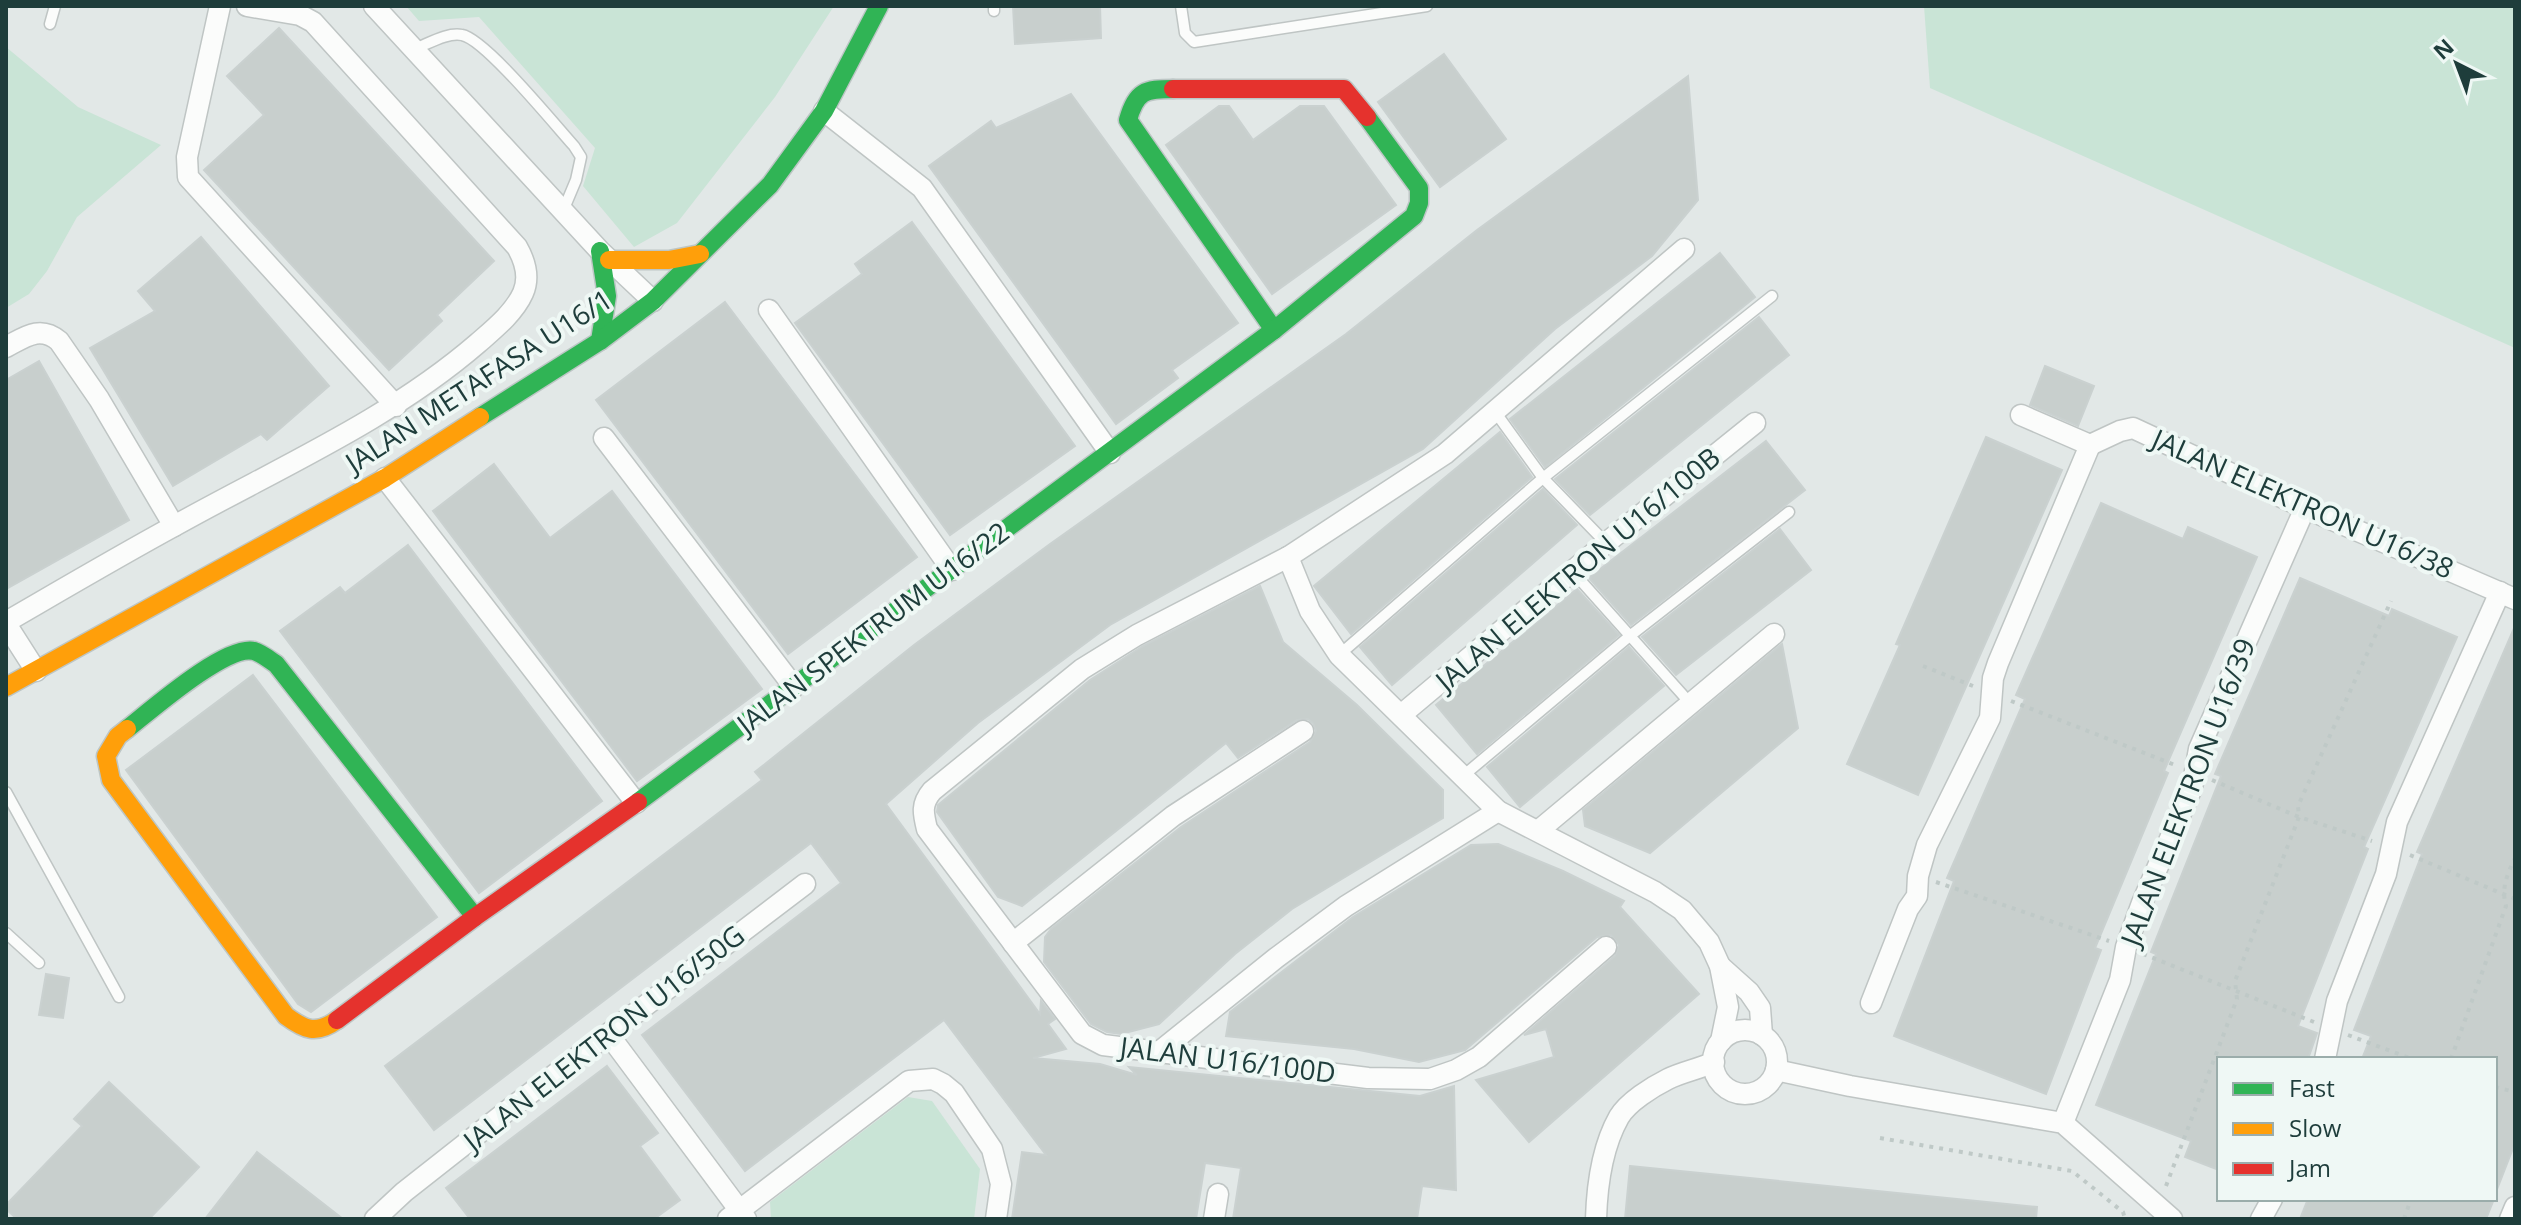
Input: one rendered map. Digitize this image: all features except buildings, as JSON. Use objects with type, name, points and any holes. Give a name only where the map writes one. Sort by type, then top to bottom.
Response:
[{"type":"street","points":[[220,6],[187,157],[188,177],[396,406]]},
{"type":"street","points":[[36,671],[6,623],[174,526],[396,406],[448,369],[510,312],[523,293],[527,278],[517,247],[313,22],[300,15],[247,6]]},
{"type":"street","points":[[374,6],[604,256],[653,301]]},
{"type":"street","name":"JALAN METAFASA U16/1","points":[[6,687],[385,478],[600,341],[653,301],[770,185],[824,111],[879,6]]},
{"type":"street","name":"JALAN SPEKTRUM U16/22","points":[[475,917],[276,664],[254,651],[233,652],[176,690],[118,736],[106,756],[111,780],[286,1016],[304,1029],[326,1028],[1110,453],[1274,330],[1414,216],[1419,203],[1419,188],[1344,89],[1150,89],[1140,94],[1132,103],[1128,120],[1274,330]]},
{"type":"street","points":[[824,111],[922,188],[1110,453]]},
{"type":"street","points":[[1684,249],[1445,454],[1288,557],[1310,611],[1339,655],[1498,811],[1655,892],[1682,910],[1709,942],[1720,966],[1728,1007],[1714,1062],[1720,1081],[1736,1092],[1746,1094],[1765,1086],[1776,1070],[1775,1050],[1762,1035],[1754,1031],[1736,1031],[1721,1041]]},
{"type":"street","points":[[604,256],[669,260],[700,254]]},
{"type":"street","points":[[600,341],[608,291],[604,256]]},
{"type":"street","points":[[769,310],[952,570]]},
{"type":"street","points":[[6,347],[33,332],[51,334],[59,341],[99,399],[174,526]]},
{"type":"street","points":[[1871,1003],[1908,909],[1917,896],[1918,876],[1927,845],[1990,718],[1993,678],[1998,663],[2090,445],[2021,415]]},
{"type":"street","name":"JALAN ELEKTRON U16/100B","points":[[1401,715],[1755,423]]},
{"type":"street","name":"JALAN ELEKTRON U16/38","points":[[2090,445],[2133,428],[2305,508],[2508,596]]},
{"type":"street","points":[[604,438],[794,687]]},
{"type":"street","points":[[385,478],[636,803]]},
{"type":"street","name":"JALAN ELEKTRON U16/39","points":[[2063,1123],[2120,980],[2126,947],[2142,903],[2192,788],[2199,749],[2305,508]]},
{"type":"street","name":"JALAN U16/100D","points":[[1288,557],[1137,635],[1082,669],[925,799],[922,812],[927,829],[1082,1034],[1103,1045],[1368,1078],[1430,1079],[1456,1070],[1479,1057],[1606,947]]},
{"type":"street","points":[[2326,1057],[2337,1001],[2386,874],[2397,822],[2508,596]]},
{"type":"street","points":[[1538,831],[1774,634]]},
{"type":"street","points":[[1013,943],[1173,816],[1303,731]]},
{"type":"street","points":[[1159,1052],[1346,906],[1498,811]]},
{"type":"street","name":"JALAN ELEKTRON U16/50G","points":[[375,1219],[404,1192],[805,884]]},
{"type":"street","points":[[1720,966],[1749,992],[1760,1008],[1762,1035]]},
{"type":"street","points":[[609,1035],[738,1216],[909,1081],[921,1078],[933,1079],[954,1093],[992,1149],[1001,1184],[996,1219]]},
{"type":"street","points":[[1596,1219],[1597,1189],[1603,1163],[1620,1115],[1649,1090],[1714,1062]]},
{"type":"street","points":[[1776,1070],[2063,1123],[2165,1213]]},
{"type":"street","points":[[1214,1219],[1218,1194]]},
{"type":"street","points":[[2261,1219],[2271,1201]]},
{"type":"street","points":[[2510,1219],[2515,1207]]},
{"type":"lane","points":[[50,24],[55,6]]},
{"type":"lane","points":[[1181,6],[1185,33],[1194,42],[1427,6]]},
{"type":"lane","points":[[412,50],[450,36],[463,35],[485,48],[581,157],[576,180],[563,211]]},
{"type":"lane","points":[[1339,655],[1543,478],[1772,296]]},
{"type":"lane","points":[[1496,413],[1543,478],[1606,543]]},
{"type":"lane","points":[[1463,776],[1631,635],[1789,512]]},
{"type":"lane","points":[[1573,572],[1690,703]]},
{"type":"lane","points":[[6,792],[119,997]]},
{"type":"lane","points":[[6,933],[39,963]]},
{"type":"path","points":[[2165,1213],[2238,993],[2235,981],[2299,817],[2298,806],[2391,601]]},
{"type":"path","points":[[1923,666],[2299,817],[2391,847],[2515,899]]},
{"type":"path","points":[[2452,1057],[2506,906],[2504,884],[2515,858]]},
{"type":"path","points":[[1918,876],[2126,947],[2407,1057]]},
{"type":"path","points":[[1880,1138],[2072,1171],[2123,1212],[2125,1219]]},
{"type":"green space","points":[[406,6],[834,6],[775,97],[677,223],[634,247],[583,186],[595,148],[479,17],[419,21]]},
{"type":"green space","points":[[1924,6],[2515,6],[2515,348],[1930,88]]},
{"type":"green space","points":[[6,47],[78,107],[161,145],[77,217],[47,271],[29,294],[6,308]]},
{"type":"green space","points":[[908,1097],[932,1101],[980,1169],[974,1219],[771,1219],[770,1202]]},
{"type":"traffic: fast","points":[[480,417],[600,341],[653,301],[770,185],[824,111],[879,6]]},
{"type":"traffic: fast","points":[[1173,89],[1149,91],[1138,97],[1128,120],[1274,330]]},
{"type":"traffic: fast","points":[[638,802],[1274,330],[1414,216],[1419,203],[1419,188],[1367,117]]},
{"type":"traffic: fast","points":[[600,251],[607,296],[600,341]]},
{"type":"traffic: fast","points":[[127,729],[208,668],[241,652],[260,653],[276,664],[475,917]]},
{"type":"traffic: slow","points":[[609,260],[669,260],[700,254]]},
{"type":"traffic: slow","points":[[6,687],[385,478],[480,417]]},
{"type":"traffic: slow","points":[[127,729],[118,736],[106,756],[111,780],[286,1016],[311,1029],[323,1028],[337,1020]]},
{"type":"traffic: jam","points":[[1173,89],[1344,89],[1367,117]]},
{"type":"traffic: jam","points":[[337,1020],[475,917],[638,802]]}]
